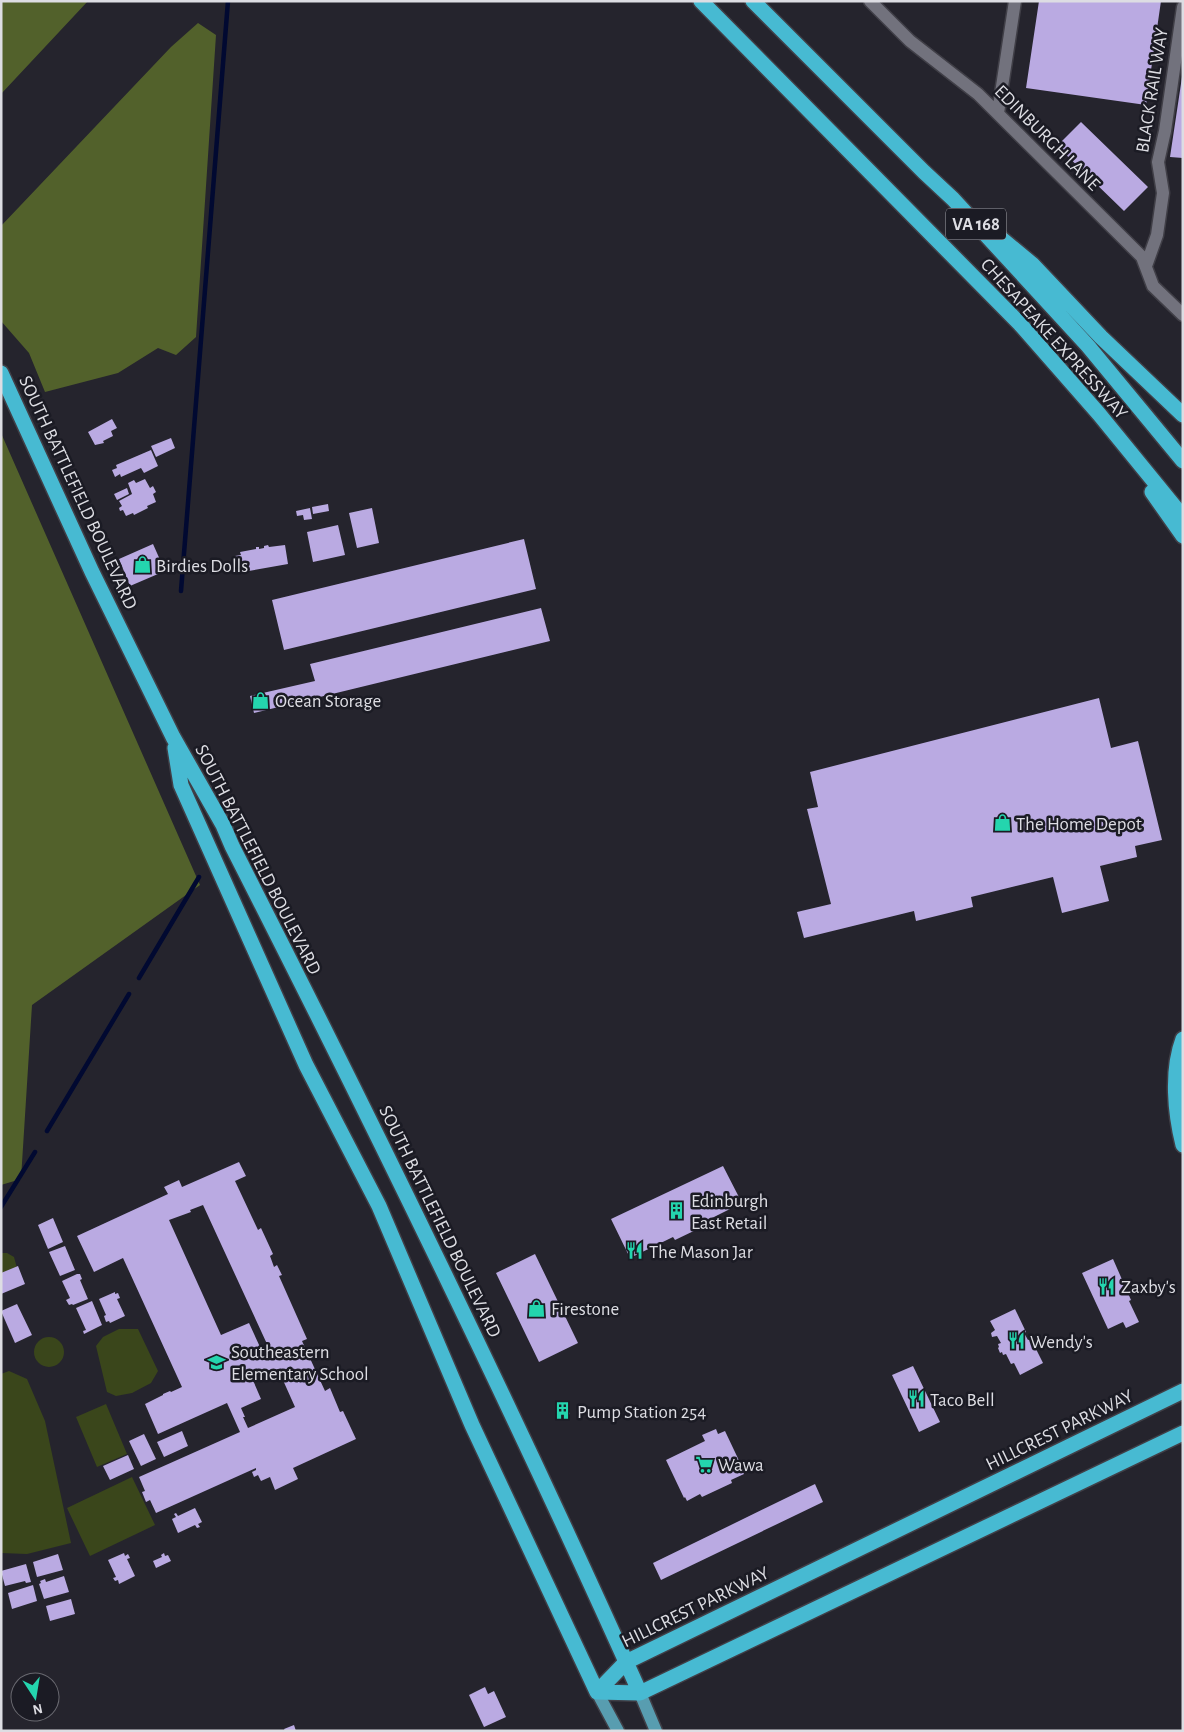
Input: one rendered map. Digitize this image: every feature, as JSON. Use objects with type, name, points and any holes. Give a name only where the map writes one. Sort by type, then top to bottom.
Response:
[{"type":"highway","name":"CHESAPEAKE EXPRESSWAY","points":[[701,1],[1020,324],[1099,414],[1183,516]]},
{"type":"highway","name":"CHESAPEAKE EXPRESSWAY","points":[[753,1],[954,199],[1088,346],[1183,461]]},
{"type":"highway","points":[[954,199],[1032,264],[1101,337],[1183,415]]},
{"type":"highway","name":"SOUTH BATTLEFIELD BOULEVARD","points":[[1,373],[92,572],[173,737],[223,825],[375,1130],[509,1408],[640,1693]]},
{"type":"highway","points":[[1099,414],[1183,536]]},
{"type":"highway","name":"SOUTH BATTLEFIELD BOULEVARD","points":[[173,737],[180,785],[314,1082],[379,1206],[472,1425],[598,1692]]},
{"type":"highway","points":[[1183,1039],[1178,1060],[1176,1102],[1178,1125],[1183,1145]]},
{"type":"highway","name":"HILLCREST PARKWAY","points":[[598,1692],[626,1662],[1183,1391]]},
{"type":"highway","points":[[598,1692],[640,1693],[1183,1432]]},
{"type":"main road","name":"SOUTH BATTLEFIELD BOULEVARD","points":[[598,1692],[618,1731]]},
{"type":"main road","name":"SOUTH BATTLEFIELD BOULEVARD","points":[[640,1693],[656,1731]]},
{"type":"street","name":"EDINBURGH LANE","points":[[870,1],[910,41],[978,94],[1142,257],[1153,286],[1183,315]]},
{"type":"street","points":[[998,113],[1015,1]]},
{"type":"street","name":"BLACK RAIL WAY","points":[[1146,266],[1156,235],[1163,193],[1158,157],[1165,131],[1183,7]]},
{"type":"green space","points":[[1,1],[88,1],[1,94]]},
{"type":"green space","points":[[198,23],[216,35],[196,337],[176,355],[158,348],[118,373],[45,392],[29,353],[1,321],[1,226],[171,47]]},
{"type":"green space","points":[[1,433],[200,885],[32,1005],[21,1179],[1,1185]]},
{"type":"green space","points":[[1,1253],[7,1253],[14,1257],[17,1268],[1,1282]]},
{"type":"green space","points":[[119,1329],[138,1329],[158,1371],[151,1383],[132,1393],[116,1396],[107,1392],[96,1346],[103,1337]]},
{"type":"green space","points":[[49,1337],[55,1338],[63,1346],[63,1358],[55,1366],[49,1367],[43,1366],[35,1358],[34,1352],[35,1346],[43,1338]]},
{"type":"green space","points":[[9,1371],[27,1379],[45,1421],[71,1543],[27,1554],[1,1553],[1,1374]]},
{"type":"green space","points":[[106,1404],[127,1454],[97,1467],[76,1417]]},
{"type":"green space","points":[[132,1477],[155,1525],[90,1556],[67,1508]]},
{"type":"building","points":[[1039,1],[1161,1],[1146,105],[1026,88]]},
{"type":"building","points":[[1183,77],[1183,158],[1170,157]]},
{"type":"building","points":[[1081,122],[1148,187],[1124,211],[1057,146]]},
{"type":"building","points":[[112,419],[117,428],[111,431],[113,436],[103,441],[104,443],[95,445],[88,432]]},
{"type":"building","points":[[171,438],[175,448],[156,457],[151,446]]},
{"type":"building","points":[[151,450],[158,466],[144,473],[141,468],[121,477],[120,474],[115,477],[112,470],[117,468],[116,465]]},
{"type":"building","points":[[145,479],[150,488],[153,486],[156,492],[153,494],[156,502],[134,515],[133,513],[126,516],[123,510],[120,511],[119,508],[122,506],[119,501],[132,494],[128,483],[134,480],[136,483]]},
{"type":"building","points":[[127,488],[129,494],[117,500],[114,494]]},
{"type":"building","points":[[328,504],[329,511],[313,514],[312,507]]},
{"type":"building","points":[[310,508],[312,519],[304,520],[303,515],[297,516],[296,511]]},
{"type":"building","points":[[372,508],[379,543],[357,548],[349,513]]},
{"type":"building","points":[[338,525],[345,555],[313,562],[307,532]]},
{"type":"building","points":[[524,539],[536,589],[284,650],[272,600]]},
{"type":"building","name":"Birdies Dolls","points":[[153,544],[165,571],[130,586],[119,559]]},
{"type":"building","points":[[268,545],[269,547],[285,545],[288,564],[243,572],[243,569],[238,570],[235,556],[241,555],[240,552],[256,549],[256,547],[259,547],[259,549],[264,548],[264,546]]},
{"type":"building","points":[[541,608],[550,641],[254,713],[250,696],[315,681],[310,664]]},
{"type":"building","name":"The Home Depot","points":[[1099,698],[1111,748],[1138,741],[1162,840],[1135,846],[1137,857],[1100,866],[1109,901],[1062,913],[1053,877],[971,897],[973,907],[916,921],[914,911],[804,938],[797,912],[831,904],[807,809],[818,807],[810,772]]},
{"type":"building","points":[[239,1162],[246,1176],[235,1181],[258,1230],[261,1228],[273,1254],[270,1256],[274,1267],[277,1265],[282,1275],[279,1276],[307,1339],[302,1341],[325,1391],[330,1388],[340,1412],[343,1411],[356,1439],[293,1468],[298,1479],[275,1490],[270,1477],[261,1481],[258,1475],[254,1477],[252,1472],[256,1468],[156,1513],[150,1500],[146,1502],[142,1492],[145,1491],[139,1477],[240,1432],[227,1403],[158,1434],[145,1404],[163,1394],[182,1387],[123,1258],[94,1272],[77,1236],[168,1194],[164,1187],[179,1180],[182,1187]],"holes":[[[203,1205],[273,1357],[266,1360],[249,1323],[221,1335],[169,1220],[191,1212],[190,1210]],[[278,1369],[295,1407],[248,1428],[241,1408],[261,1399],[252,1378],[269,1370],[270,1372]]]},
{"type":"building","name":"Edinburgh East Retail","points":[[723,1166],[742,1203],[698,1225],[700,1228],[675,1240],[673,1237],[630,1258],[611,1219]]},
{"type":"building","points":[[53,1218],[63,1242],[48,1249],[38,1225]]},
{"type":"building","points":[[65,1246],[75,1270],[60,1276],[49,1252]]},
{"type":"building","name":"Firestone","points":[[535,1254],[578,1343],[539,1362],[496,1273]]},
{"type":"building","name":"Zaxby's","points":[[1113,1259],[1139,1322],[1126,1328],[1123,1322],[1108,1329],[1082,1273]]},
{"type":"building","points":[[18,1266],[25,1284],[1,1294],[1,1273]]},
{"type":"building","points":[[80,1274],[82,1279],[80,1280],[88,1299],[69,1305],[66,1300],[70,1298],[62,1281]]},
{"type":"building","points":[[115,1292],[115,1294],[118,1293],[120,1298],[117,1299],[125,1316],[110,1323],[109,1321],[106,1322],[104,1316],[106,1315],[99,1299]]},
{"type":"building","points":[[92,1301],[102,1325],[84,1334],[83,1331],[86,1330],[76,1308]]},
{"type":"building","points":[[17,1304],[32,1335],[15,1343],[1,1311]]},
{"type":"building","name":"Wendy's","points":[[1015,1309],[1026,1332],[1024,1333],[1028,1340],[1031,1339],[1043,1363],[1020,1375],[1014,1363],[1011,1364],[1006,1354],[1000,1353],[998,1344],[1001,1343],[997,1336],[992,1337],[991,1333],[995,1330],[990,1321]]},
{"type":"building","name":"Taco Bell","points":[[913,1366],[940,1422],[919,1432],[892,1375]]},
{"type":"building","name":"Pump Station 254","points":[[565,1403],[570,1414],[560,1418],[556,1408]]},
{"type":"building","name":"Wawa","points":[[716,1429],[718,1434],[725,1431],[744,1474],[731,1480],[732,1483],[702,1497],[700,1494],[687,1501],[666,1460],[705,1441],[702,1435]]},
{"type":"building","points":[[182,1431],[188,1446],[164,1457],[157,1442]]},
{"type":"building","points":[[144,1434],[156,1459],[141,1466],[129,1441]]},
{"type":"building","points":[[128,1455],[134,1469],[110,1480],[103,1466]]},
{"type":"building","name":"Wawa","points":[[815,1484],[823,1502],[661,1580],[653,1563]]},
{"type":"building","points":[[195,1508],[202,1522],[198,1524],[200,1527],[197,1528],[195,1525],[178,1533],[172,1519],[176,1517],[174,1514],[176,1513],[178,1516]]},
{"type":"building","points":[[124,1553],[125,1556],[128,1554],[130,1558],[127,1559],[135,1576],[119,1584],[118,1580],[115,1581],[113,1578],[116,1577],[108,1560]]},
{"type":"building","points":[[164,1553],[165,1556],[168,1555],[171,1561],[156,1568],[153,1561],[162,1557],[161,1555]]},
{"type":"building","points":[[58,1554],[63,1570],[37,1577],[33,1562]]},
{"type":"building","points":[[26,1564],[31,1582],[26,1583],[25,1581],[5,1586],[1,1571]]},
{"type":"building","points":[[64,1576],[69,1592],[44,1599],[39,1584],[41,1583],[40,1581],[45,1579],[46,1582]]},
{"type":"building","points":[[33,1585],[37,1601],[12,1609],[8,1593]]},
{"type":"building","points":[[71,1599],[75,1614],[50,1621],[46,1606]]},
{"type":"building","points":[[485,1687],[488,1694],[494,1691],[506,1717],[484,1727],[469,1695]]},
{"type":"building","points":[[294,1725],[296,1731],[285,1731],[284,1729]]},
{"type":"waterway","points":[[181,591],[228,1]]},
{"type":"waterway","points":[[139,978],[199,877]]},
{"type":"waterway","points":[[47,1131],[129,994]]},
{"type":"waterway","points":[[1,1207],[35,1152]]},
{"type":"place","name":"Birdies Dolls","points":[[142,565]]},
{"type":"place","name":"Ocean Storage","points":[[261,700]]},
{"type":"place","name":"The Home Depot","points":[[1002,823]]},
{"type":"place","name":"Edinburgh East Retail","points":[[677,1211]]},
{"type":"place","name":"The Mason Jar","points":[[635,1251]]},
{"type":"place","name":"Zaxby's","points":[[1107,1286]]},
{"type":"place","name":"Firestone","points":[[537,1308]]},
{"type":"place","name":"Wendy's","points":[[1016,1341]]},
{"type":"place","name":"Southeastern Elementary School","points":[[217,1362]]},
{"type":"place","name":"Taco Bell","points":[[916,1399]]},
{"type":"place","name":"Pump Station 254","points":[[563,1411]]},
{"type":"place","name":"Wawa","points":[[704,1464]]}]
